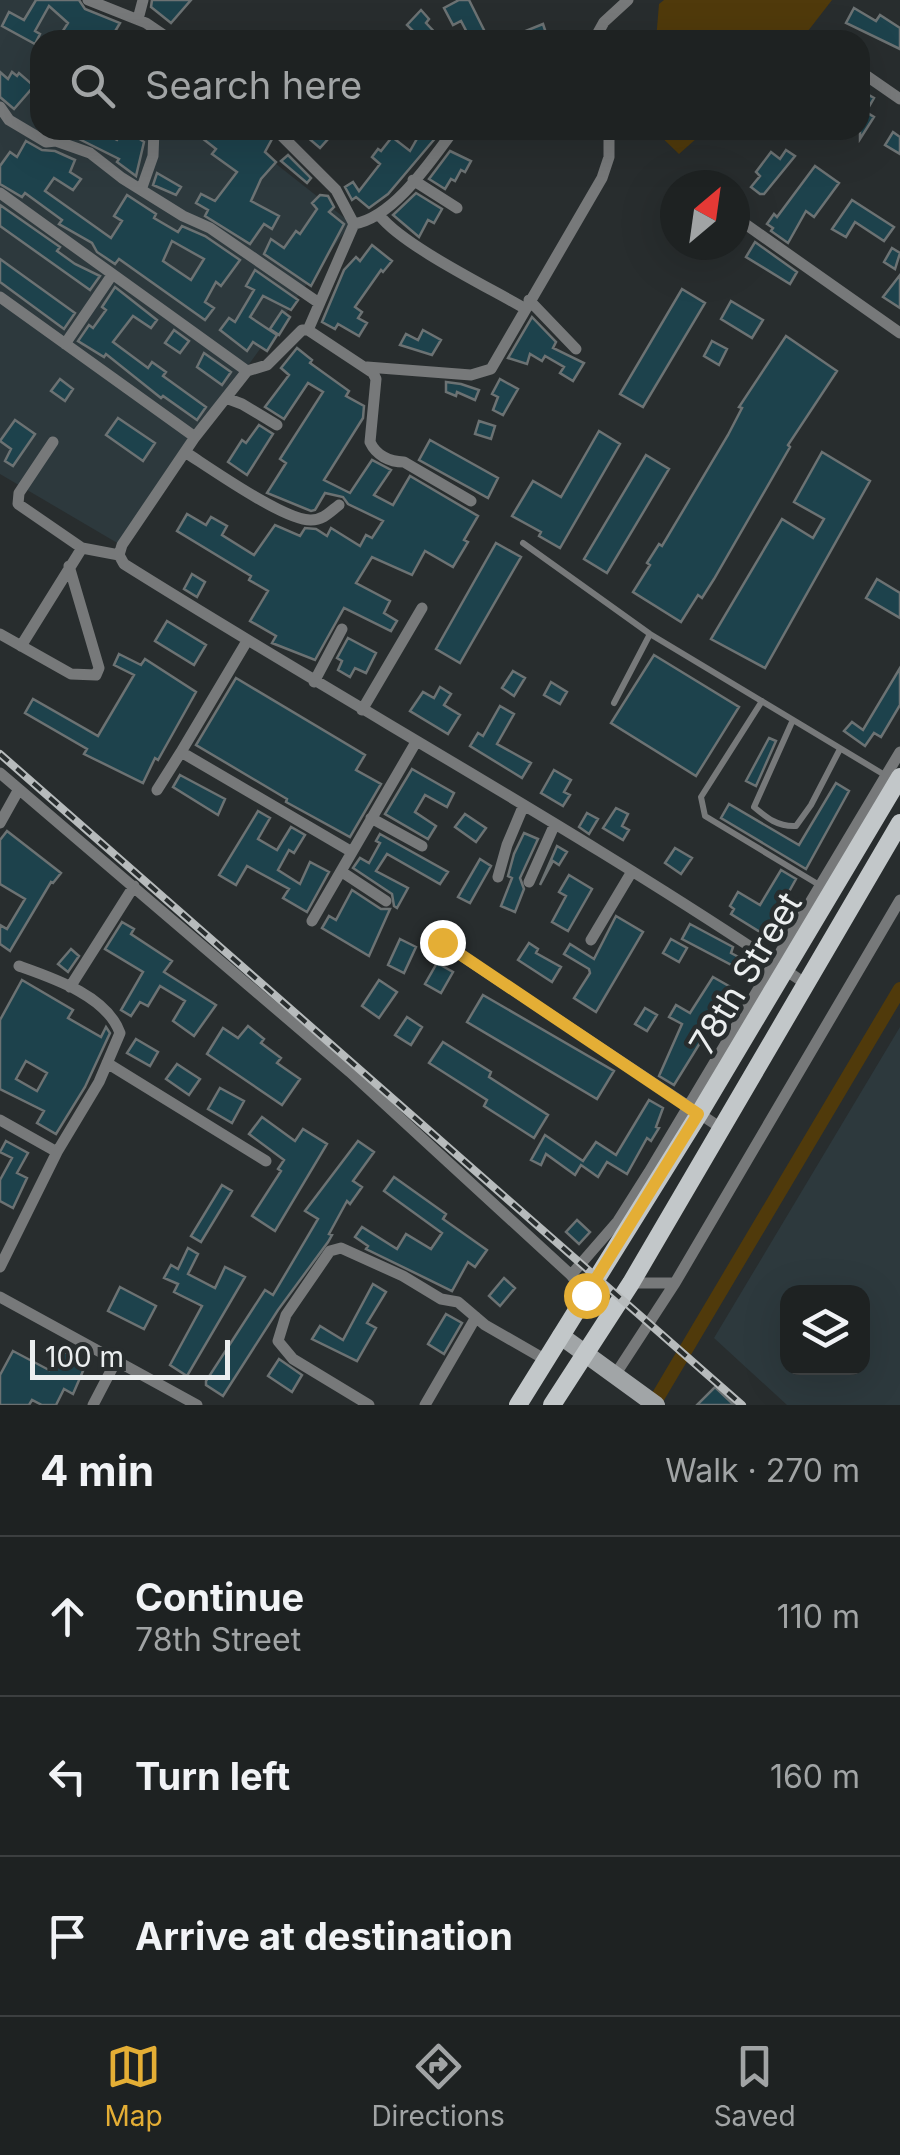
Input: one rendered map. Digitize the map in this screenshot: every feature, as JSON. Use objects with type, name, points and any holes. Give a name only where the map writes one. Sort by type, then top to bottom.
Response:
[{"type":"main road","name":"78th Street","points":[[518,1405],[779,966],[896,780]]},
{"type":"main road","name":"78th Street","points":[[552,1405],[632,1282],[900,823]]},
{"type":"main road","points":[[561,1336],[648,1399]]},
{"type":"street","points":[[88,0],[138,19],[155,30]]},
{"type":"street","points":[[138,19],[142,0]]},
{"type":"street","points":[[600,30],[628,0]]},
{"type":"street","points":[[870,78],[900,99]]},
{"type":"street","points":[[0,107],[9,120],[30,133]]},
{"type":"street","points":[[56,140],[84,150],[140,190],[210,228],[319,302]]},
{"type":"street","points":[[140,190],[153,156],[154,140]]},
{"type":"street","points":[[286,140],[336,190],[354,224]]},
{"type":"street","points":[[308,330],[354,224],[380,216],[446,140]]},
{"type":"street","points":[[368,367],[471,375],[491,369],[602,178],[609,140]]},
{"type":"street","points":[[413,180],[457,208]]},
{"type":"street","points":[[0,193],[248,371]]},
{"type":"street","points":[[380,216],[437,258],[527,304],[576,350]]},
{"type":"street","points":[[750,227],[900,333]]},
{"type":"street","points":[[65,344],[112,274]]},
{"type":"street","points":[[0,297],[195,437]]},
{"type":"street","points":[[470,501],[372,447],[376,379],[368,367],[308,330],[298,333],[267,365],[248,371],[184,452],[119,555],[124,564],[246,641],[631,872],[806,984]]},
{"type":"street","points":[[226,398],[277,425]]},
{"type":"street","points":[[53,442],[19,493],[18,504],[82,548],[119,555]]},
{"type":"street","points":[[184,452],[283,512],[302,519],[318,519],[338,505]]},
{"type":"street","points":[[22,646],[82,548]]},
{"type":"street","points":[[0,634],[71,674],[96,676],[98,668],[69,566]]},
{"type":"street","points":[[362,710],[422,608]]},
{"type":"street","points":[[314,682],[342,628]]},
{"type":"street","points":[[157,790],[246,641]]},
{"type":"street","points":[[312,921],[416,742]]},
{"type":"street","points":[[181,752],[352,852]]},
{"type":"street","points":[[896,780],[900,752]]},
{"type":"street","points":[[0,773],[350,1072],[571,1275],[586,1295]]},
{"type":"street","points":[[0,823],[19,789]]},
{"type":"street","points":[[498,876],[523,807]]},
{"type":"street","points":[[372,818],[422,846]]},
{"type":"street","points":[[529,882],[554,826]]},
{"type":"street","points":[[342,872],[386,901]]},
{"type":"street","points":[[591,940],[631,872]]},
{"type":"street","points":[[70,987],[134,886]]},
{"type":"street","points":[[615,1375],[676,1283],[900,900]]},
{"type":"street","points":[[442,942],[721,1128]]},
{"type":"street","points":[[0,1267],[120,1032],[94,1002],[70,987],[19,966]]},
{"type":"street","points":[[107,1063],[266,1161]]},
{"type":"street","points":[[571,1275],[618,1221],[692,1110]]},
{"type":"street","points":[[0,1120],[57,1152]]},
{"type":"street","points":[[369,1405],[293,1359],[278,1340],[286,1314],[330,1251],[349,1251],[441,1299],[458,1302],[546,1360]]},
{"type":"street","points":[[632,1282],[676,1283]]},
{"type":"street","points":[[0,1296],[197,1405]]},
{"type":"street","points":[[425,1405],[476,1317]]},
{"type":"street","points":[[93,1405],[116,1361]]},
{"type":"lane","points":[[523,544],[650,634],[792,722],[896,780]]},
{"type":"lane","points":[[614,703],[650,634]]},
{"type":"lane","points":[[762,700],[701,797],[705,816],[826,889]]},
{"type":"lane","points":[[792,722],[754,807],[769,820],[796,826],[840,749]]},
{"type":"shaded area","points":[[0,0],[68,0],[106,30],[30,30],[30,140],[246,140],[351,223],[119,544],[0,474]]},
{"type":"shaded area","points":[[664,0],[832,0],[809,30],[657,30],[659,4]]},
{"type":"shaded area","points":[[664,140],[695,140],[679,154]]},
{"type":"shaded area","points":[[900,1027],[900,1405],[787,1405],[714,1338]]},
{"type":"building","points":[[36,0],[79,0],[85,9],[120,23],[116,30],[63,30],[68,23],[49,6],[36,30],[30,30],[30,41],[2,26],[9,12],[24,20]]},
{"type":"building","points":[[152,0],[191,0],[171,23],[151,7]]},
{"type":"building","points":[[459,0],[469,0],[484,30],[466,30],[461,21],[453,25],[444,8]]},
{"type":"building","points":[[854,8],[876,21],[880,15],[900,28],[900,49],[870,35],[870,30],[846,23]]},
{"type":"building","points":[[421,10],[433,30],[412,30],[407,25]]},
{"type":"building","points":[[0,72],[8,79],[12,72],[17,76],[19,73],[30,83],[30,91],[14,109],[0,97]]},
{"type":"building","points":[[893,132],[900,137],[900,154],[885,145]]},
{"type":"building","points":[[81,140],[144,142],[136,176],[117,162],[119,159]]},
{"type":"building","points":[[205,140],[271,140],[265,152],[276,162],[261,179],[251,201],[279,216],[272,229],[264,224],[250,244],[205,216],[208,210],[196,203],[201,194],[215,201],[237,172],[212,154],[216,149]]},
{"type":"building","points":[[311,140],[327,140],[320,148]]},
{"type":"building","points":[[390,140],[396,140],[410,151],[416,140],[434,140],[388,194],[369,208],[356,197],[352,200],[345,187],[353,182],[359,191],[380,164],[372,157],[378,149],[381,151]]},
{"type":"building","points":[[26,141],[75,160],[70,172],[81,179],[73,190],[54,178],[45,191],[111,238],[122,221],[114,216],[127,195],[178,232],[182,226],[205,236],[240,260],[221,286],[216,282],[205,302],[214,308],[205,320],[119,259],[115,264],[97,252],[92,243],[59,224],[62,220],[25,193],[22,197],[0,184],[0,166],[10,152],[17,157]],"holes":[[[172,241],[204,259],[191,280],[163,261]]]},
{"type":"building","points":[[786,150],[795,156],[760,194],[751,187],[760,176],[756,172],[771,152],[780,159]]},
{"type":"building","points":[[450,151],[471,161],[465,172],[461,170],[445,189],[429,179]]},
{"type":"building","points":[[288,155],[311,178],[307,183],[281,161]]},
{"type":"building","points":[[815,166],[839,183],[814,217],[806,211],[788,243],[767,224],[774,214],[777,217]]},
{"type":"building","points":[[157,173],[181,187],[176,195],[153,185]]},
{"type":"building","points":[[416,193],[442,209],[434,223],[428,220],[419,237],[393,215]]},
{"type":"building","points":[[320,195],[328,196],[334,207],[329,212],[344,224],[311,286],[264,254],[271,239],[284,248],[296,231],[300,234],[317,209],[312,203]]},
{"type":"building","points":[[852,200],[894,227],[884,241],[855,222],[846,237],[832,229]]},
{"type":"building","points":[[0,205],[60,247],[57,251],[75,264],[100,276],[90,290],[0,226]]},
{"type":"building","points":[[755,242],[797,272],[790,284],[750,259]]},
{"type":"building","points":[[372,245],[392,261],[355,307],[362,312],[358,318],[367,323],[359,336],[338,324],[335,329],[322,322],[344,270],[356,257],[360,261]]},
{"type":"building","points":[[892,248],[900,253],[895,269],[884,262]]},
{"type":"building","points":[[0,259],[75,313],[64,329],[0,282]]},
{"type":"building","points":[[255,270],[298,300],[291,310],[263,296],[250,317],[277,335],[267,351],[253,342],[247,351],[220,330],[229,318],[235,322],[254,290],[246,286]]},
{"type":"building","points":[[900,275],[900,308],[883,297]]},
{"type":"building","points":[[115,287],[157,320],[151,328],[133,316],[113,342],[148,368],[152,362],[166,372],[163,376],[206,407],[197,420],[161,398],[106,354],[104,357],[78,341],[106,310],[102,307]]},
{"type":"building","points":[[682,289],[705,303],[643,407],[620,394]]},
{"type":"building","points":[[731,301],[763,320],[752,338],[721,319]]},
{"type":"building","points":[[282,311],[290,317],[279,335],[270,329]]},
{"type":"building","points":[[532,317],[556,342],[553,348],[584,363],[573,381],[560,373],[564,367],[545,356],[542,361],[530,354],[527,364],[508,358]]},
{"type":"building","points":[[174,330],[189,341],[180,353],[165,343]]},
{"type":"building","points":[[423,330],[441,340],[432,355],[400,345],[406,334],[418,340]]},
{"type":"building","points":[[786,336],[837,371],[788,445],[714,579],[681,622],[633,592],[650,565],[647,563],[659,544],[662,546],[728,435],[742,408],[739,407]]},
{"type":"building","points":[[712,341],[727,349],[719,365],[704,356]]},
{"type":"building","points":[[297,348],[312,360],[310,363],[349,391],[346,396],[364,406],[363,418],[324,480],[350,493],[372,460],[391,470],[374,495],[393,505],[410,476],[478,516],[453,567],[425,551],[412,575],[372,557],[356,583],[390,601],[384,613],[397,621],[391,631],[344,608],[315,660],[272,643],[276,636],[250,621],[268,591],[249,580],[251,576],[177,531],[187,514],[206,525],[211,517],[227,526],[222,535],[254,555],[275,525],[300,536],[305,528],[327,536],[331,528],[360,546],[366,535],[372,538],[383,521],[348,504],[343,497],[325,493],[311,511],[267,493],[286,463],[280,459],[323,392],[308,383],[284,419],[265,407],[289,375],[281,368]]},
{"type":"building","points":[[204,353],[231,372],[222,385],[197,367]]},
{"type":"building","points":[[60,379],[73,389],[65,401],[51,391]]},
{"type":"building","points":[[500,379],[518,389],[503,415],[493,410],[498,397],[492,394]]},
{"type":"building","points":[[446,382],[479,390],[475,400],[446,392]]},
{"type":"building","points":[[118,418],[155,443],[143,461],[106,435]]},
{"type":"building","points":[[15,420],[35,434],[13,466],[5,461],[11,449],[0,441]]},
{"type":"building","points":[[479,421],[495,426],[491,439],[475,434]]},
{"type":"building","points":[[259,425],[273,434],[247,475],[228,462],[242,440],[246,443]]},
{"type":"building","points":[[599,431],[620,444],[560,548],[512,516],[533,481],[561,497]]},
{"type":"building","points":[[430,440],[498,478],[488,498],[419,460]]},
{"type":"building","points":[[822,452],[870,481],[765,668],[711,639],[782,519],[813,538],[824,519],[794,502]]},
{"type":"building","points":[[646,455],[669,469],[607,573],[584,559]]},
{"type":"building","points":[[496,543],[521,557],[460,663],[436,649]]},
{"type":"building","points":[[192,574],[205,582],[197,597],[184,589]]},
{"type":"building","points":[[877,579],[900,593],[900,618],[866,598]]},
{"type":"building","points":[[167,621],[206,645],[194,665],[155,641]]},
{"type":"building","points":[[348,638],[376,653],[366,673],[355,668],[350,677],[338,670],[342,661],[337,658]]},
{"type":"building","points":[[119,654],[141,665],[145,659],[196,692],[143,783],[84,754],[87,749],[25,713],[33,699],[98,736],[134,675],[114,665]]},
{"type":"building","points":[[654,655],[739,707],[696,776],[611,723]]},
{"type":"building","points":[[900,668],[900,705],[881,737],[874,733],[865,746],[844,731],[852,722],[863,730]]},
{"type":"building","points":[[513,671],[525,678],[514,696],[502,688]]},
{"type":"building","points":[[236,678],[365,755],[356,770],[381,784],[350,837],[196,745]]},
{"type":"building","points":[[551,682],[567,692],[560,704],[544,695]]},
{"type":"building","points":[[440,687],[451,694],[444,705],[460,715],[448,734],[410,711],[423,692],[434,698]]},
{"type":"building","points":[[500,706],[514,714],[497,744],[531,763],[522,778],[470,746],[478,733],[483,736]]},
{"type":"building","points":[[769,738],[776,741],[756,786],[746,781]]},
{"type":"building","points":[[412,769],[454,793],[447,807],[425,795],[415,812],[436,826],[428,839],[385,814]]},
{"type":"building","points":[[554,770],[571,780],[564,792],[570,795],[563,806],[541,793]]},
{"type":"building","points":[[180,775],[225,799],[218,815],[173,787]]},
{"type":"building","points":[[836,783],[849,791],[806,869],[721,818],[729,804],[799,845]]},
{"type":"building","points":[[616,808],[628,814],[622,826],[629,830],[623,840],[603,828]]},
{"type":"building","points":[[258,811],[270,818],[258,839],[277,850],[291,827],[305,835],[294,853],[289,850],[278,870],[300,884],[310,862],[329,872],[307,912],[283,898],[289,889],[247,866],[236,885],[219,875]]},
{"type":"building","points":[[587,813],[598,819],[589,834],[579,827]]},
{"type":"building","points":[[465,814],[486,828],[476,842],[455,827]]},
{"type":"building","points":[[7,831],[61,873],[51,882],[10,951],[0,944],[0,925],[7,929],[25,899],[0,884],[0,840]]},
{"type":"building","points":[[524,833],[538,839],[520,878],[524,889],[515,912],[501,906],[512,878],[508,876],[514,854]]},
{"type":"building","points":[[380,834],[448,872],[440,884],[387,854],[376,871],[408,888],[397,908],[394,906],[392,894],[353,868],[360,858],[369,863],[380,843],[376,841]]},
{"type":"building","points":[[557,846],[567,852],[559,865],[553,861],[540,885]]},
{"type":"building","points":[[675,848],[692,858],[681,874],[665,863]]},
{"type":"building","points":[[480,859],[491,866],[470,903],[458,897]]},
{"type":"building","points":[[781,870],[796,879],[780,908],[784,911],[768,937],[731,914],[734,909],[730,906],[738,892],[760,905]]},
{"type":"building","points":[[569,875],[592,889],[568,931],[552,922],[566,896],[559,892]]},
{"type":"building","points":[[352,890],[381,909],[390,909],[369,956],[322,928],[329,916],[336,920]]},
{"type":"building","points":[[616,916],[643,932],[596,1012],[574,998],[589,969],[564,954],[570,944],[594,959]]},
{"type":"building","points":[[122,922],[134,929],[131,934],[172,961],[164,972],[216,1005],[194,1036],[173,1021],[185,1001],[160,986],[148,1006],[140,1002],[131,1016],[121,1010],[143,972],[105,949]]},
{"type":"building","points":[[690,924],[733,947],[731,953],[748,962],[743,971],[682,939]]},
{"type":"building","points":[[400,939],[416,947],[404,973],[388,965]]},
{"type":"building","points":[[671,939],[687,948],[679,962],[663,953]]},
{"type":"building","points":[[529,943],[538,949],[536,953],[561,967],[552,982],[518,960]]},
{"type":"building","points":[[71,949],[79,956],[68,972],[58,964]]},
{"type":"building","points":[[437,963],[453,972],[441,993],[425,984]]},
{"type":"building","points":[[713,977],[734,989],[723,1008],[719,1006],[674,1085],[659,1076],[682,1024],[669,1017],[676,1005],[690,1013]]},
{"type":"building","points":[[22,980],[73,1010],[68,1018],[101,1037],[106,1027],[110,1033],[85,1087],[56,1134],[37,1123],[44,1111],[0,1089],[0,1020]],"holes":[[[26,1061],[47,1073],[37,1091],[16,1079]]]},
{"type":"building","points":[[379,980],[397,992],[379,1018],[362,1006]]},
{"type":"building","points":[[483,995],[614,1071],[597,1099],[467,1022]]},
{"type":"building","points":[[645,1008],[657,1015],[647,1031],[635,1024]]},
{"type":"building","points":[[407,1017],[422,1027],[411,1045],[395,1035]]},
{"type":"building","points":[[248,1026],[264,1039],[261,1043],[281,1058],[277,1063],[300,1079],[282,1105],[207,1054],[223,1028],[238,1038]]},
{"type":"building","points":[[136,1039],[158,1052],[150,1066],[127,1053]]},
{"type":"building","points":[[443,1042],[548,1115],[534,1138],[484,1106],[487,1100],[429,1063]]},
{"type":"building","points":[[177,1064],[200,1079],[189,1095],[166,1079]]},
{"type":"building","points":[[220,1088],[244,1101],[232,1123],[208,1109]]},
{"type":"building","points":[[649,1100],[663,1108],[656,1127],[659,1128],[651,1141],[647,1138],[627,1174],[607,1162],[598,1177],[581,1165],[575,1175],[546,1154],[541,1165],[531,1160],[545,1135],[583,1161],[596,1142],[616,1155]]},
{"type":"building","points":[[262,1117],[295,1141],[303,1129],[327,1144],[275,1231],[252,1216],[284,1160],[249,1134]]},
{"type":"building","points":[[6,1141],[28,1153],[17,1173],[27,1178],[13,1208],[0,1201],[0,1180],[12,1158],[0,1152]]},
{"type":"building","points":[[358,1141],[374,1152],[353,1181],[362,1187],[350,1204],[347,1201],[328,1242],[278,1310],[223,1396],[206,1381],[265,1290],[273,1295],[318,1219],[305,1211]]},
{"type":"building","points":[[394,1177],[446,1214],[443,1219],[487,1250],[475,1267],[468,1262],[452,1291],[366,1249],[368,1246],[355,1237],[362,1227],[397,1249],[406,1234],[431,1249],[442,1233],[384,1191]]},
{"type":"building","points":[[222,1185],[232,1191],[201,1242],[191,1236]]},
{"type":"building","points":[[577,1220],[590,1232],[579,1244],[566,1232]]},
{"type":"building","points":[[188,1248],[198,1254],[188,1274],[215,1288],[225,1267],[245,1277],[187,1376],[170,1365],[202,1306],[174,1292],[178,1284],[164,1278],[171,1265],[178,1269]]},
{"type":"building","points":[[504,1278],[515,1288],[500,1306],[489,1296]]},
{"type":"building","points":[[373,1284],[386,1292],[367,1323],[376,1328],[357,1361],[312,1339],[320,1326],[343,1340]]},
{"type":"building","points":[[120,1287],[156,1306],[144,1329],[108,1311]]},
{"type":"building","points":[[446,1314],[462,1323],[444,1354],[428,1344]]},
{"type":"building","points":[[13,1351],[49,1370],[63,1351],[86,1364],[73,1394],[64,1389],[56,1405],[32,1400],[29,1405],[0,1405],[0,1375]]},
{"type":"building","points":[[279,1359],[302,1375],[292,1392],[268,1376]]},
{"type":"building","points":[[715,1387],[734,1405],[697,1405]]},
{"type":"waterway","points":[[653,1405],[900,989]]},
{"type":"railway","points":[[0,754],[742,1405]]},
{"type":"route","points":[[442,942],[698,1114],[586,1295]]}]
